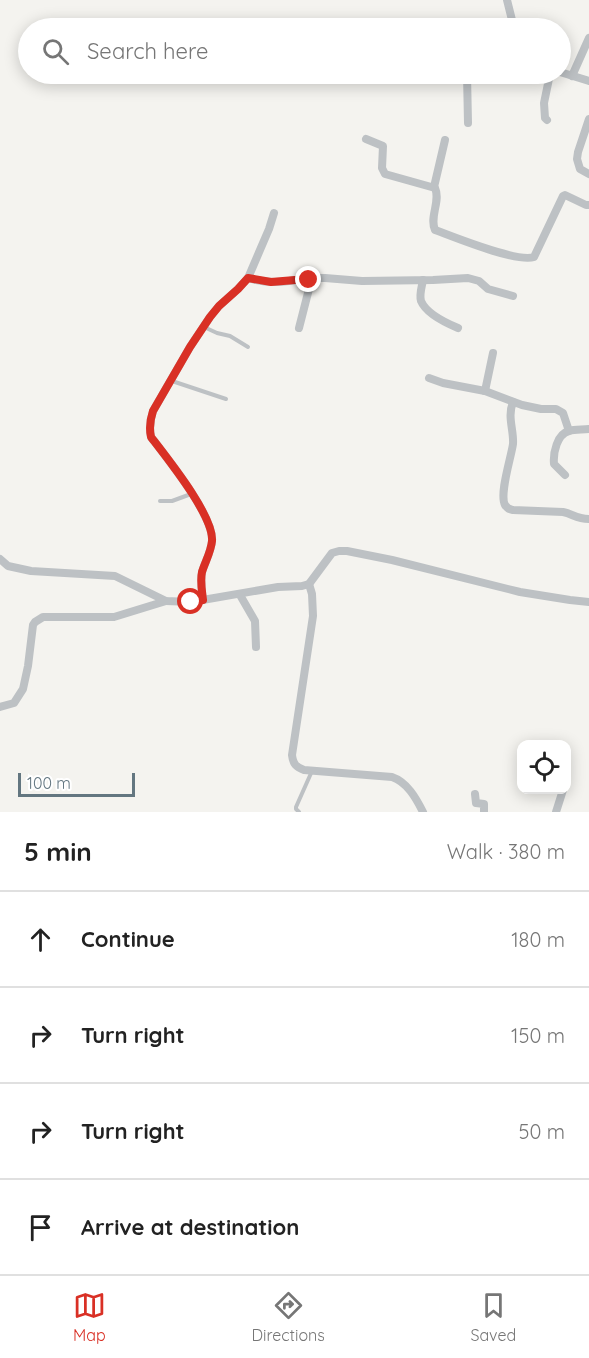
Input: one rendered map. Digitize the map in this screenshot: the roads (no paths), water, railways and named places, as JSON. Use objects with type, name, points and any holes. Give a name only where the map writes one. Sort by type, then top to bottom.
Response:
[{"type":"street","points":[[507,0],[512,18]]},
{"type":"street","points":[[589,38],[572,75],[589,81]]},
{"type":"street","points":[[467,84],[468,123]]},
{"type":"street","points":[[547,120],[544,118],[543,110],[548,84]]},
{"type":"street","points":[[589,119],[577,159],[580,169],[589,174]]},
{"type":"street","points":[[366,139],[383,146],[382,168],[385,174],[434,187]]},
{"type":"street","points":[[445,140],[434,187],[438,195],[433,222],[435,230],[490,250],[525,258],[534,257],[563,196],[589,205]]},
{"type":"street","points":[[203,600],[201,574],[212,543],[207,521],[185,481],[151,437],[151,418],[203,327],[219,306],[248,278],[274,213]]},
{"type":"street","points":[[248,278],[271,282],[315,278],[362,281],[468,278],[478,281],[488,289],[513,296]]},
{"type":"street","points":[[299,328],[310,285],[309,280]]},
{"type":"street","points":[[423,280],[420,297],[422,303],[432,314],[458,328]]},
{"type":"street","points":[[485,391],[493,353]]},
{"type":"street","points":[[429,378],[485,391],[532,408],[556,409],[566,419],[569,431]]},
{"type":"street","points":[[513,402],[510,416],[513,443],[505,486],[506,506],[513,510],[563,512],[575,518],[589,519]]},
{"type":"street","points":[[565,476],[554,464],[559,439],[569,431],[589,429]]},
{"type":"street","points":[[0,707],[14,703],[22,689],[28,666],[33,625],[39,619],[114,616],[166,601],[191,602],[278,587],[302,586],[309,584],[332,553],[339,551],[392,560],[520,592],[589,602]]},
{"type":"street","points":[[0,559],[8,566],[31,571],[115,576],[166,601]]},
{"type":"street","points":[[309,584],[313,616],[311,639],[292,761],[299,768],[399,779],[416,799],[423,812]]},
{"type":"street","points":[[240,595],[255,621],[256,647]]},
{"type":"street","points":[[475,794],[476,803],[484,804],[484,812]]},
{"type":"street","points":[[556,812],[561,794]]},
{"type":"lane","points":[[203,327],[230,336],[249,346]]},
{"type":"lane","points":[[171,380],[226,399]]},
{"type":"lane","points":[[160,501],[172,501],[191,493]]},
{"type":"lane","points":[[299,812],[296,807],[312,770]]}]
